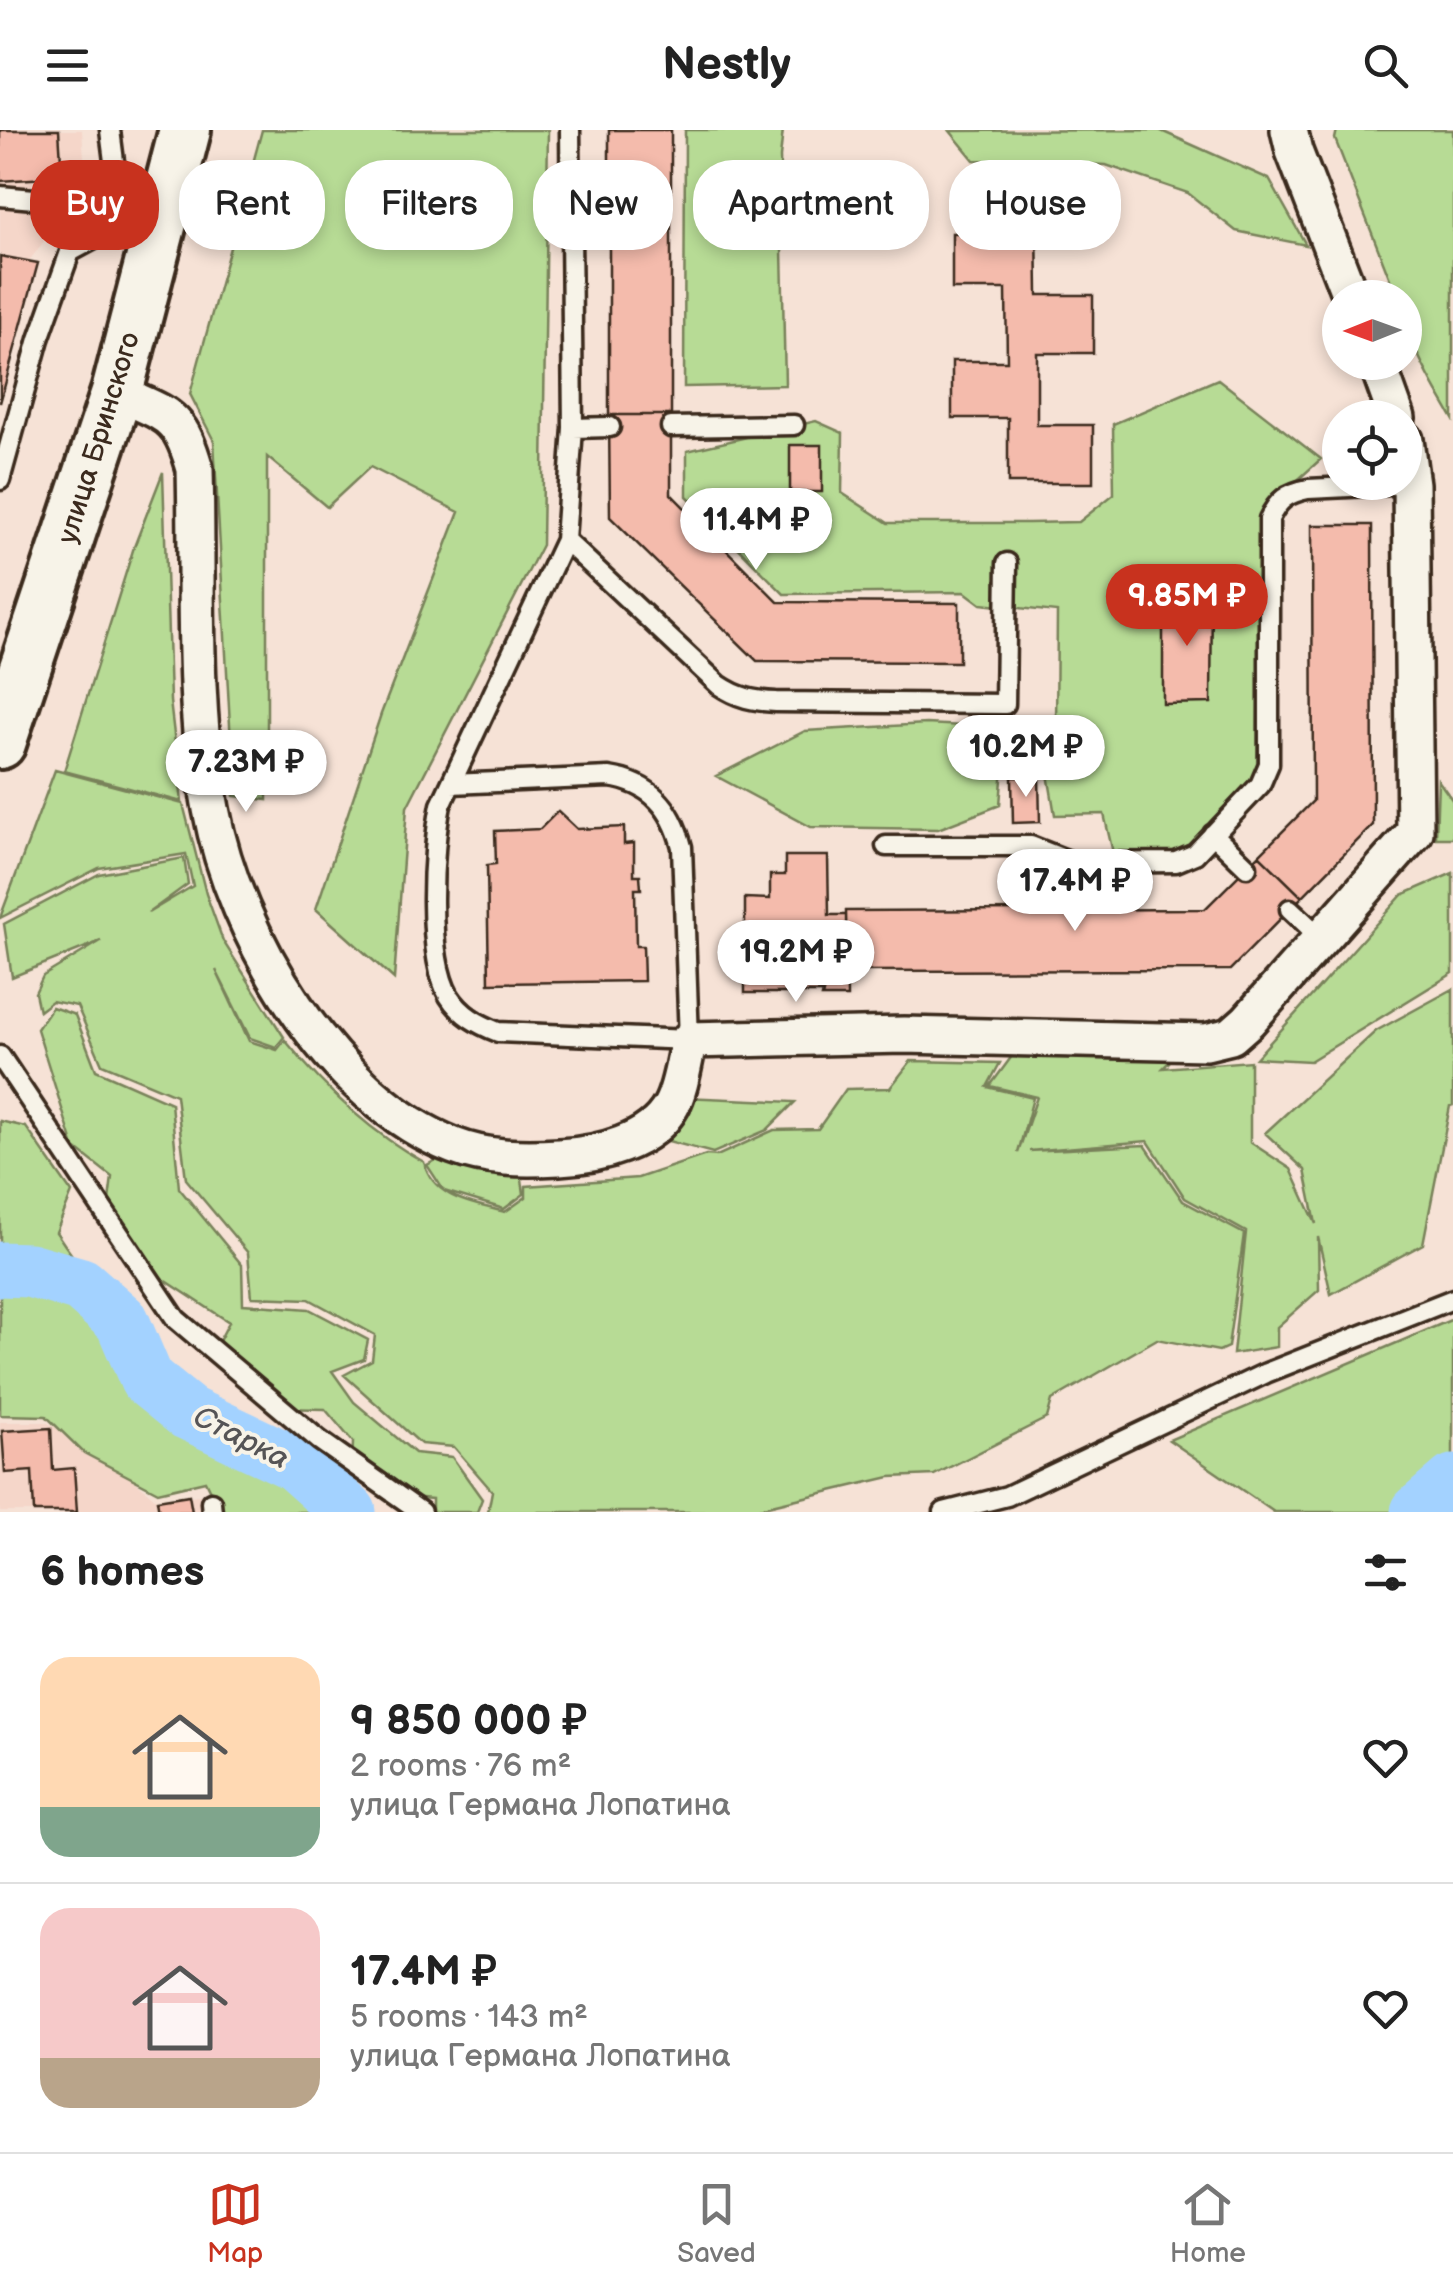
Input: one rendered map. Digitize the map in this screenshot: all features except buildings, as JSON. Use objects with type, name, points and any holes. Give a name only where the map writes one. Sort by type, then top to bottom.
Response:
[{"type":"main road","name":"улица Бринского","points":[[159,187],[185,130]]},
{"type":"main road","name":"улица Бринского","points":[[0,743],[117,392],[137,250]]},
{"type":"street","points":[[1289,130],[1345,280]]},
{"type":"street","points":[[117,392],[179,425],[196,469],[201,710],[211,809],[227,869],[251,930],[324,1046],[354,1078],[428,1135],[458,1148],[504,1158],[583,1156],[617,1148],[645,1132],[672,1106],[689,1040],[904,1035],[1206,1042],[1231,1036],[1415,832],[1411,500]]},
{"type":"lane","points":[[110,130],[119,160]]},
{"type":"lane","points":[[451,784],[609,777],[630,780],[650,791],[667,808],[682,847],[689,1040],[498,1032],[462,1012],[448,995],[438,969],[436,828],[441,805],[565,540],[573,428],[570,130]]},
{"type":"lane","points":[[0,196],[30,199]]},
{"type":"lane","points":[[0,480],[39,340],[70,252],[76,250]]},
{"type":"lane","points":[[671,427],[794,426]]},
{"type":"lane","points":[[573,428],[610,427]]},
{"type":"lane","points":[[886,846],[1031,846],[1074,864],[1176,862],[1195,854],[1260,786],[1269,764],[1269,519],[1277,502],[1292,492],[1322,488]]},
{"type":"lane","points":[[565,540],[720,685],[752,700],[776,702],[1005,704],[1007,564]]},
{"type":"lane","points":[[1214,834],[1247,867]]},
{"type":"lane","points":[[1290,909],[1321,938]]},
{"type":"lane","points":[[0,1056],[176,1319],[319,1440],[421,1512]]},
{"type":"lane","points":[[944,1512],[1006,1496],[1266,1373],[1453,1299]]},
{"type":"shaded area","points":[[0,130],[82,130],[84,160],[30,160],[30,250],[37,250],[29,261],[0,256]]},
{"type":"shaded area","points":[[0,1422],[45,1422],[89,1441],[157,1500],[281,1485],[315,1512],[0,1512]]},
{"type":"green space","points":[[262,130],[548,130],[548,160],[533,160],[533,250],[546,250],[542,545],[407,807],[394,979],[316,909],[381,714],[459,512],[370,467],[327,507],[267,457],[267,800],[234,796],[214,441],[190,394],[229,250],[325,250],[325,160],[254,160]]},
{"type":"green space","points":[[685,130],[783,130],[780,160],[693,160],[693,250],[782,250],[785,385],[684,387]]},
{"type":"green space","points":[[1159,130],[1269,179],[1306,245],[1236,231],[1188,193],[1121,170],[1121,160],[974,160],[950,131]]},
{"type":"green space","points":[[1337,130],[1453,130],[1453,419],[1422,361],[1422,280],[1390,280],[1335,139]]},
{"type":"green space","points":[[1218,379],[1321,459],[1261,513],[1257,772],[1185,851],[1113,853],[1104,814],[1055,815],[1047,768],[1003,766],[1000,805],[938,829],[811,827],[716,776],[805,731],[926,724],[1056,731],[1057,612],[981,604],[965,592],[784,594],[687,496],[687,451],[816,421],[843,433],[842,493],[888,523],[1079,522],[1114,494],[1113,424]]},
{"type":"green space","points":[[163,472],[170,701],[182,802],[64,771],[134,547]]},
{"type":"green space","points":[[55,770],[183,804],[206,894],[223,941],[284,1037],[276,1047],[250,1038],[216,970],[249,1041],[277,1050],[285,1040],[349,1108],[424,1162],[436,1184],[456,1198],[505,1212],[526,1197],[526,1186],[638,1178],[706,1155],[717,1156],[774,1130],[818,1129],[846,1089],[890,1088],[911,1061],[1000,1063],[987,1087],[1033,1098],[1018,1153],[1037,1097],[990,1086],[1021,1044],[1201,1030],[1163,1068],[1250,1061],[1250,1142],[1291,1169],[1316,1224],[1305,1170],[1265,1133],[1376,1031],[1453,989],[1453,1105],[1423,1244],[1331,1294],[1318,1237],[1319,1290],[1277,1327],[1277,1347],[1233,1354],[1246,1232],[1185,1198],[1148,1141],[1029,1151],[1145,1145],[1183,1201],[1244,1234],[1228,1347],[1219,1351],[1157,1339],[1052,1400],[1047,1418],[934,1475],[890,1477],[742,1512],[488,1512],[492,1491],[454,1447],[421,1444],[344,1375],[372,1360],[375,1335],[309,1299],[252,1297],[248,1253],[186,1179],[176,1095],[102,1064],[77,1006],[52,1001],[39,1011],[35,993],[43,976],[101,941],[12,977],[4,924],[99,874],[184,858],[188,884],[148,913],[193,886],[186,854],[99,868],[0,918]]},
{"type":"green space","points":[[1438,780],[1453,801],[1453,838],[1436,838]]},
{"type":"green space","points":[[1453,873],[1453,973],[1310,1061],[1256,1058],[1402,895]]},
{"type":"green space","points":[[52,1007],[75,1015],[96,1070],[171,1103],[179,1188],[242,1265],[243,1304],[309,1309],[368,1340],[364,1359],[332,1371],[354,1402],[415,1453],[452,1457],[482,1499],[477,1512],[432,1512],[432,1499],[385,1495],[352,1468],[353,1442],[325,1409],[276,1408],[216,1347],[229,1322],[128,1256],[108,1208],[112,1177],[74,1147],[37,1029]]},
{"type":"green space","points":[[683,1097],[795,1102],[767,1130],[713,1153],[668,1141],[656,1114]]},
{"type":"green space","points":[[0,1121],[26,1127],[72,1193],[56,1232],[105,1297],[199,1395],[334,1512],[220,1512],[205,1481],[158,1492],[84,1453],[46,1416],[0,1415]]},
{"type":"green space","points":[[453,1151],[520,1164],[524,1194],[504,1209],[444,1191],[427,1165]]},
{"type":"green space","points":[[1453,1319],[1453,1512],[1274,1512],[1169,1440]]},
{"type":"waterway","name":"Старка","points":[[0,1269],[29,1270],[81,1285],[122,1321],[147,1380],[188,1413],[294,1463],[349,1512]]},
{"type":"waterway","name":"Старка","points":[[1418,1512],[1453,1482]]}]
